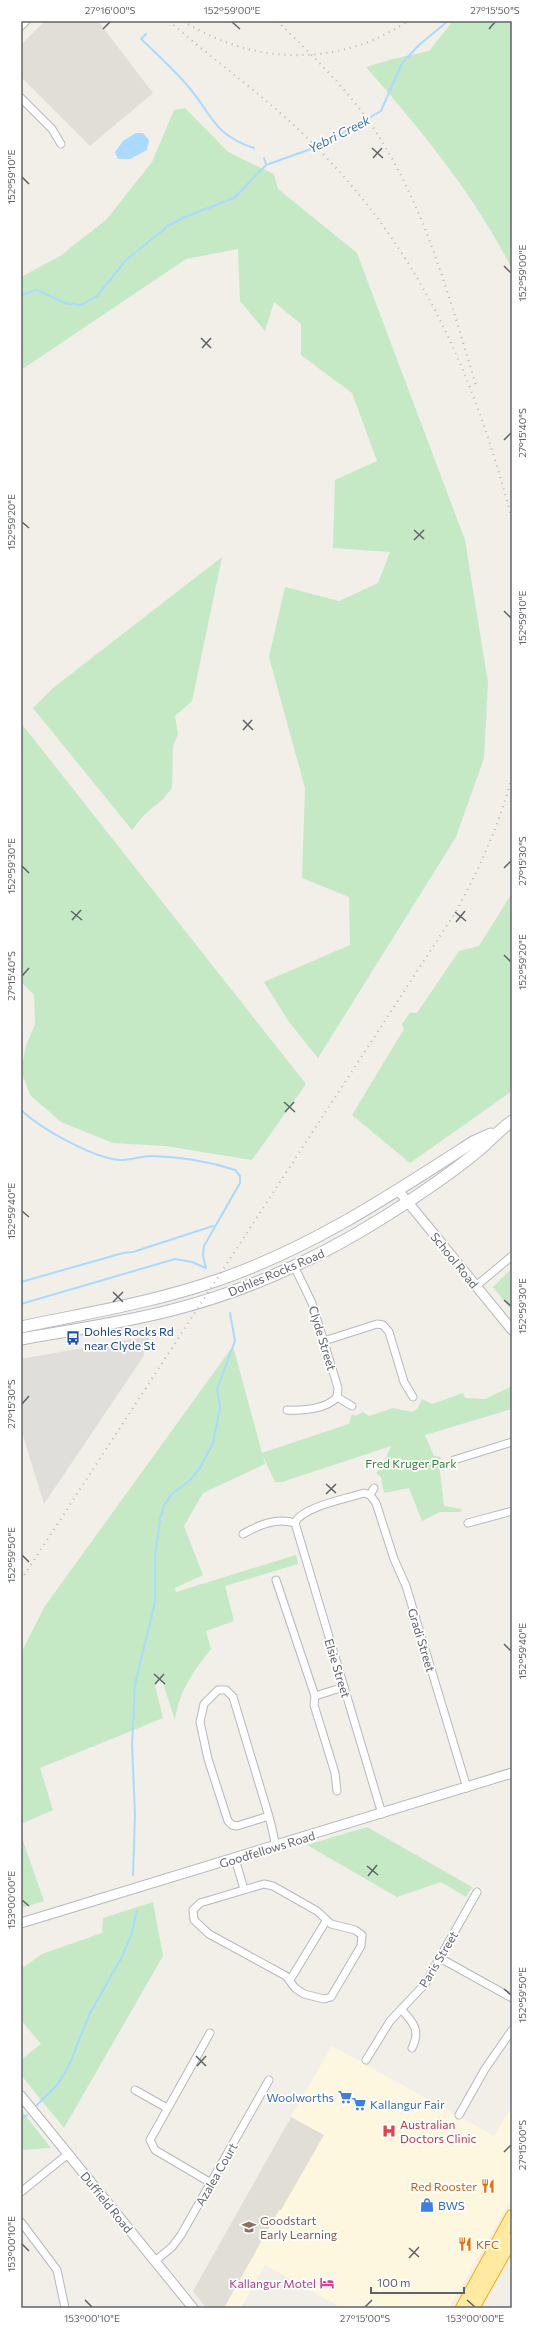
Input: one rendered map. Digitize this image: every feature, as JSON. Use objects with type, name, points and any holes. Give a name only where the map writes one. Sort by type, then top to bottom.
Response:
[{"type":"highway","points":[[462,2308],[512,2216]]},
{"type":"highway","points":[[473,2308],[512,2240]]},
{"type":"main road","name":"Dohles Rocks Road","points":[[21,1339],[120,1322],[173,1310],[227,1293],[294,1266],[350,1238],[407,1202],[478,1150],[499,1130],[512,1121]]},
{"type":"main road","name":"Dohles Rocks Road","points":[[21,1326],[139,1302],[218,1280],[303,1245],[347,1222],[473,1142],[499,1130]]},
{"type":"street","points":[[21,26],[26,21]]},
{"type":"street","points":[[21,98],[52,129],[61,144]]},
{"type":"street","name":"School Road","points":[[398,1190],[512,1330]]},
{"type":"street","points":[[476,1286],[512,1256]]},
{"type":"street","name":"Clyde Street","points":[[294,1266],[312,1303],[338,1388],[337,1397]]},
{"type":"street","points":[[324,1341],[376,1324],[383,1325],[389,1332],[405,1385],[413,1397]]},
{"type":"street","points":[[287,1410],[305,1410],[332,1402],[337,1397],[352,1406]]},
{"type":"street","points":[[454,1460],[512,1442]]},
{"type":"street","points":[[243,1534],[276,1521],[284,1520],[295,1523],[298,1517],[306,1512],[364,1493],[370,1495],[374,1488]]},
{"type":"street","name":"Gradi Street","points":[[370,1495],[376,1503],[396,1566],[406,1586],[467,1788]]},
{"type":"street","points":[[468,1523],[512,1511]]},
{"type":"street","name":"Elsie Street","points":[[295,1523],[382,1814]]},
{"type":"street","points":[[276,1580],[315,1696],[314,1705],[335,1773],[337,1791]]},
{"type":"street","points":[[315,1696],[344,1687]]},
{"type":"street","points":[[269,1816],[237,1826],[232,1825],[228,1821],[208,1759],[200,1722],[204,1704],[218,1690],[226,1690],[233,1697],[269,1816],[276,1846]]},
{"type":"street","name":"Goodfellows Road","points":[[21,1923],[512,1774]]},
{"type":"street","points":[[236,1859],[244,1889]]},
{"type":"street","points":[[260,1885],[270,1885],[317,1911],[326,1921],[339,1928],[358,1931],[363,1940],[335,1994],[326,1999],[308,1995],[296,1988],[290,1980],[265,1963],[202,1930],[194,1920],[193,1910],[197,1905],[244,1889],[260,1885]]},
{"type":"street","name":"Paris Street","points":[[366,2060],[383,2030],[401,2009],[423,1988],[477,1892]]},
{"type":"street","points":[[290,1980],[326,1921]]},
{"type":"street","points":[[440,1958],[512,1998]]},
{"type":"street","points":[[401,2009],[416,2029],[417,2037],[412,2048]]},
{"type":"street","points":[[459,2115],[485,2070],[512,2030]]},
{"type":"street","points":[[210,2033],[152,2135],[152,2146],[211,2183]]},
{"type":"street","name":"Azalea Court","points":[[155,2261],[172,2247],[181,2235],[269,2080]]},
{"type":"street","points":[[135,2090],[167,2108]]},
{"type":"street","name":"Duffield Road","points":[[21,2096],[193,2308]]},
{"type":"street","points":[[21,2192],[68,2154]]},
{"type":"street","points":[[21,2222],[57,2270],[65,2308]]},
{"type":"shaded area","points":[[45,21],[98,21],[153,93],[90,146],[21,77],[21,45]]},
{"type":"shaded area","points":[[150,1336],[143,1357],[44,1504],[21,1429],[21,1359]]},
{"type":"shaded area","points":[[332,2046],[494,2136],[512,2106],[512,2198],[449,2308],[342,2308],[265,2265],[241,2308],[224,2308],[279,2209],[280,2210],[323,2135],[291,2117]]},
{"type":"shaded area","name":"Goodstart Early Learning","points":[[291,2117],[324,2135],[281,2210],[279,2210],[224,2308],[206,2308],[193,2291]]},
{"type":"green space","points":[[453,21],[512,21],[512,269],[497,241],[464,189],[407,115],[366,67],[429,51]]},
{"type":"green space","points":[[185,108],[228,152],[274,174],[278,189],[357,253],[465,540],[488,683],[484,758],[456,837],[318,1058],[289,1022],[264,982],[350,945],[349,897],[302,878],[305,788],[269,657],[285,587],[339,601],[378,583],[390,552],[333,548],[335,480],[377,461],[352,393],[301,355],[301,324],[274,302],[265,331],[240,301],[238,249],[186,259],[21,370],[21,277],[60,256],[106,220],[152,162],[174,110]]},
{"type":"green space","points":[[222,557],[192,701],[175,716],[178,734],[173,746],[172,788],[162,800],[144,815],[132,830],[33,708],[53,688]]},
{"type":"green space","points":[[21,723],[306,1084],[252,1160],[165,1146],[113,1143],[61,1122],[30,1095],[21,1070],[26,1046],[35,1024],[34,995],[21,982]]},
{"type":"green space","points":[[512,893],[512,1091],[410,1163],[352,1115],[404,1029],[402,1024],[410,1013],[417,1013],[459,951],[479,946]]},
{"type":"green space","points":[[512,1268],[512,1311],[493,1287]]},
{"type":"green space","name":"Fred Kruger Park","points":[[233,1346],[262,1453],[349,1424],[352,1414],[356,1416],[363,1412],[369,1416],[393,1408],[412,1412],[418,1408],[422,1399],[432,1404],[463,1393],[465,1398],[485,1399],[512,1386],[512,1409],[425,1435],[434,1456],[441,1457],[439,1464],[444,1506],[462,1509],[460,1512],[440,1512],[422,1521],[409,1488],[384,1493],[381,1477],[376,1473],[381,1469],[391,1446],[282,1482],[275,1482],[263,1456],[265,1464],[203,1493],[184,1526],[203,1575],[175,1588],[176,1592],[296,1555],[298,1564],[225,1586],[234,1621],[206,1631],[211,1649],[198,1666],[183,1691],[175,1720],[161,1677],[155,1686],[163,1718],[40,1768],[53,1810],[21,1824],[21,1653],[45,1606]]},
{"type":"green space","points":[[367,1827],[472,1887],[466,1897],[441,1882],[397,1897],[307,1845]]},
{"type":"green space","points":[[21,1835],[44,1901],[21,1908]]},
{"type":"green space","points":[[153,1902],[163,1956],[64,2128],[21,2075],[21,2060],[41,2044],[21,2020],[21,1969],[42,1954],[102,1933],[103,1918]]},
{"type":"green space","points":[[21,2110],[51,2148],[21,2150]]},
{"type":"water","points":[[136,133],[143,133],[149,140],[147,150],[130,159],[118,159],[115,152],[123,141]]},
{"type":"waterway","name":"Yebri Creek","points":[[21,295],[37,290],[65,303],[81,305],[97,296],[126,260],[168,226],[185,217],[234,198],[266,165],[322,145],[381,111],[402,63],[419,45],[448,21]]},
{"type":"waterway","points":[[146,34],[141,39],[171,67],[187,85],[221,130],[240,143],[254,148]]},
{"type":"waterway","points":[[264,158],[266,164]]},
{"type":"waterway","points":[[21,1110],[66,1141],[107,1157],[118,1160],[150,1156],[174,1157],[206,1162],[235,1170],[240,1176],[240,1183],[204,1246],[203,1256],[206,1268]]},
{"type":"waterway","points":[[21,1282],[123,1253],[133,1252],[213,1226]]},
{"type":"waterway","points":[[21,1304],[175,1259],[192,1262],[206,1268]]},
{"type":"waterway","points":[[133,1875],[135,1814],[132,1745],[135,1684],[155,1603],[155,1557],[160,1519],[164,1506],[171,1495],[190,1480],[200,1468],[213,1443],[220,1407],[217,1389],[235,1341],[230,1313]]},
{"type":"waterway","points":[[37,2105],[58,2084],[70,2063],[89,2015],[122,1957],[131,1936],[137,1911]]},
{"type":"waterway","points":[[21,2119],[27,2115]]},
{"type":"railway","points":[[169,21],[300,131],[341,174],[377,217],[408,262],[434,309],[458,358],[478,409],[496,463],[512,519]]},
{"type":"railway","points":[[183,21],[210,36],[238,46],[266,53],[296,55],[325,53],[353,47],[381,36],[408,21]]},
{"type":"railway","points":[[277,21],[342,88],[362,112],[383,143],[417,209],[431,244],[476,385]]},
{"type":"railway","points":[[21,1580],[455,913],[488,847],[512,777]]},
{"type":"place","name":"Dohles Rocks Rd near Clyde St","points":[[73,1338]]},
{"type":"place","name":"Woolworths","points":[[345,2097]]},
{"type":"place","name":"Kallangur Fair","points":[[359,2104]]},
{"type":"place","name":"Australian Doctors Clinic","points":[[389,2131]]},
{"type":"place","name":"Red Rooster","points":[[488,2186]]},
{"type":"place","name":"BWS","points":[[427,2205]]},
{"type":"place","name":"Goodstart Early Learning","points":[[249,2227]]},
{"type":"place","name":"KFC","points":[[465,2244]]},
{"type":"place","name":"Kallangur Motel","points":[[327,2283]]}]
